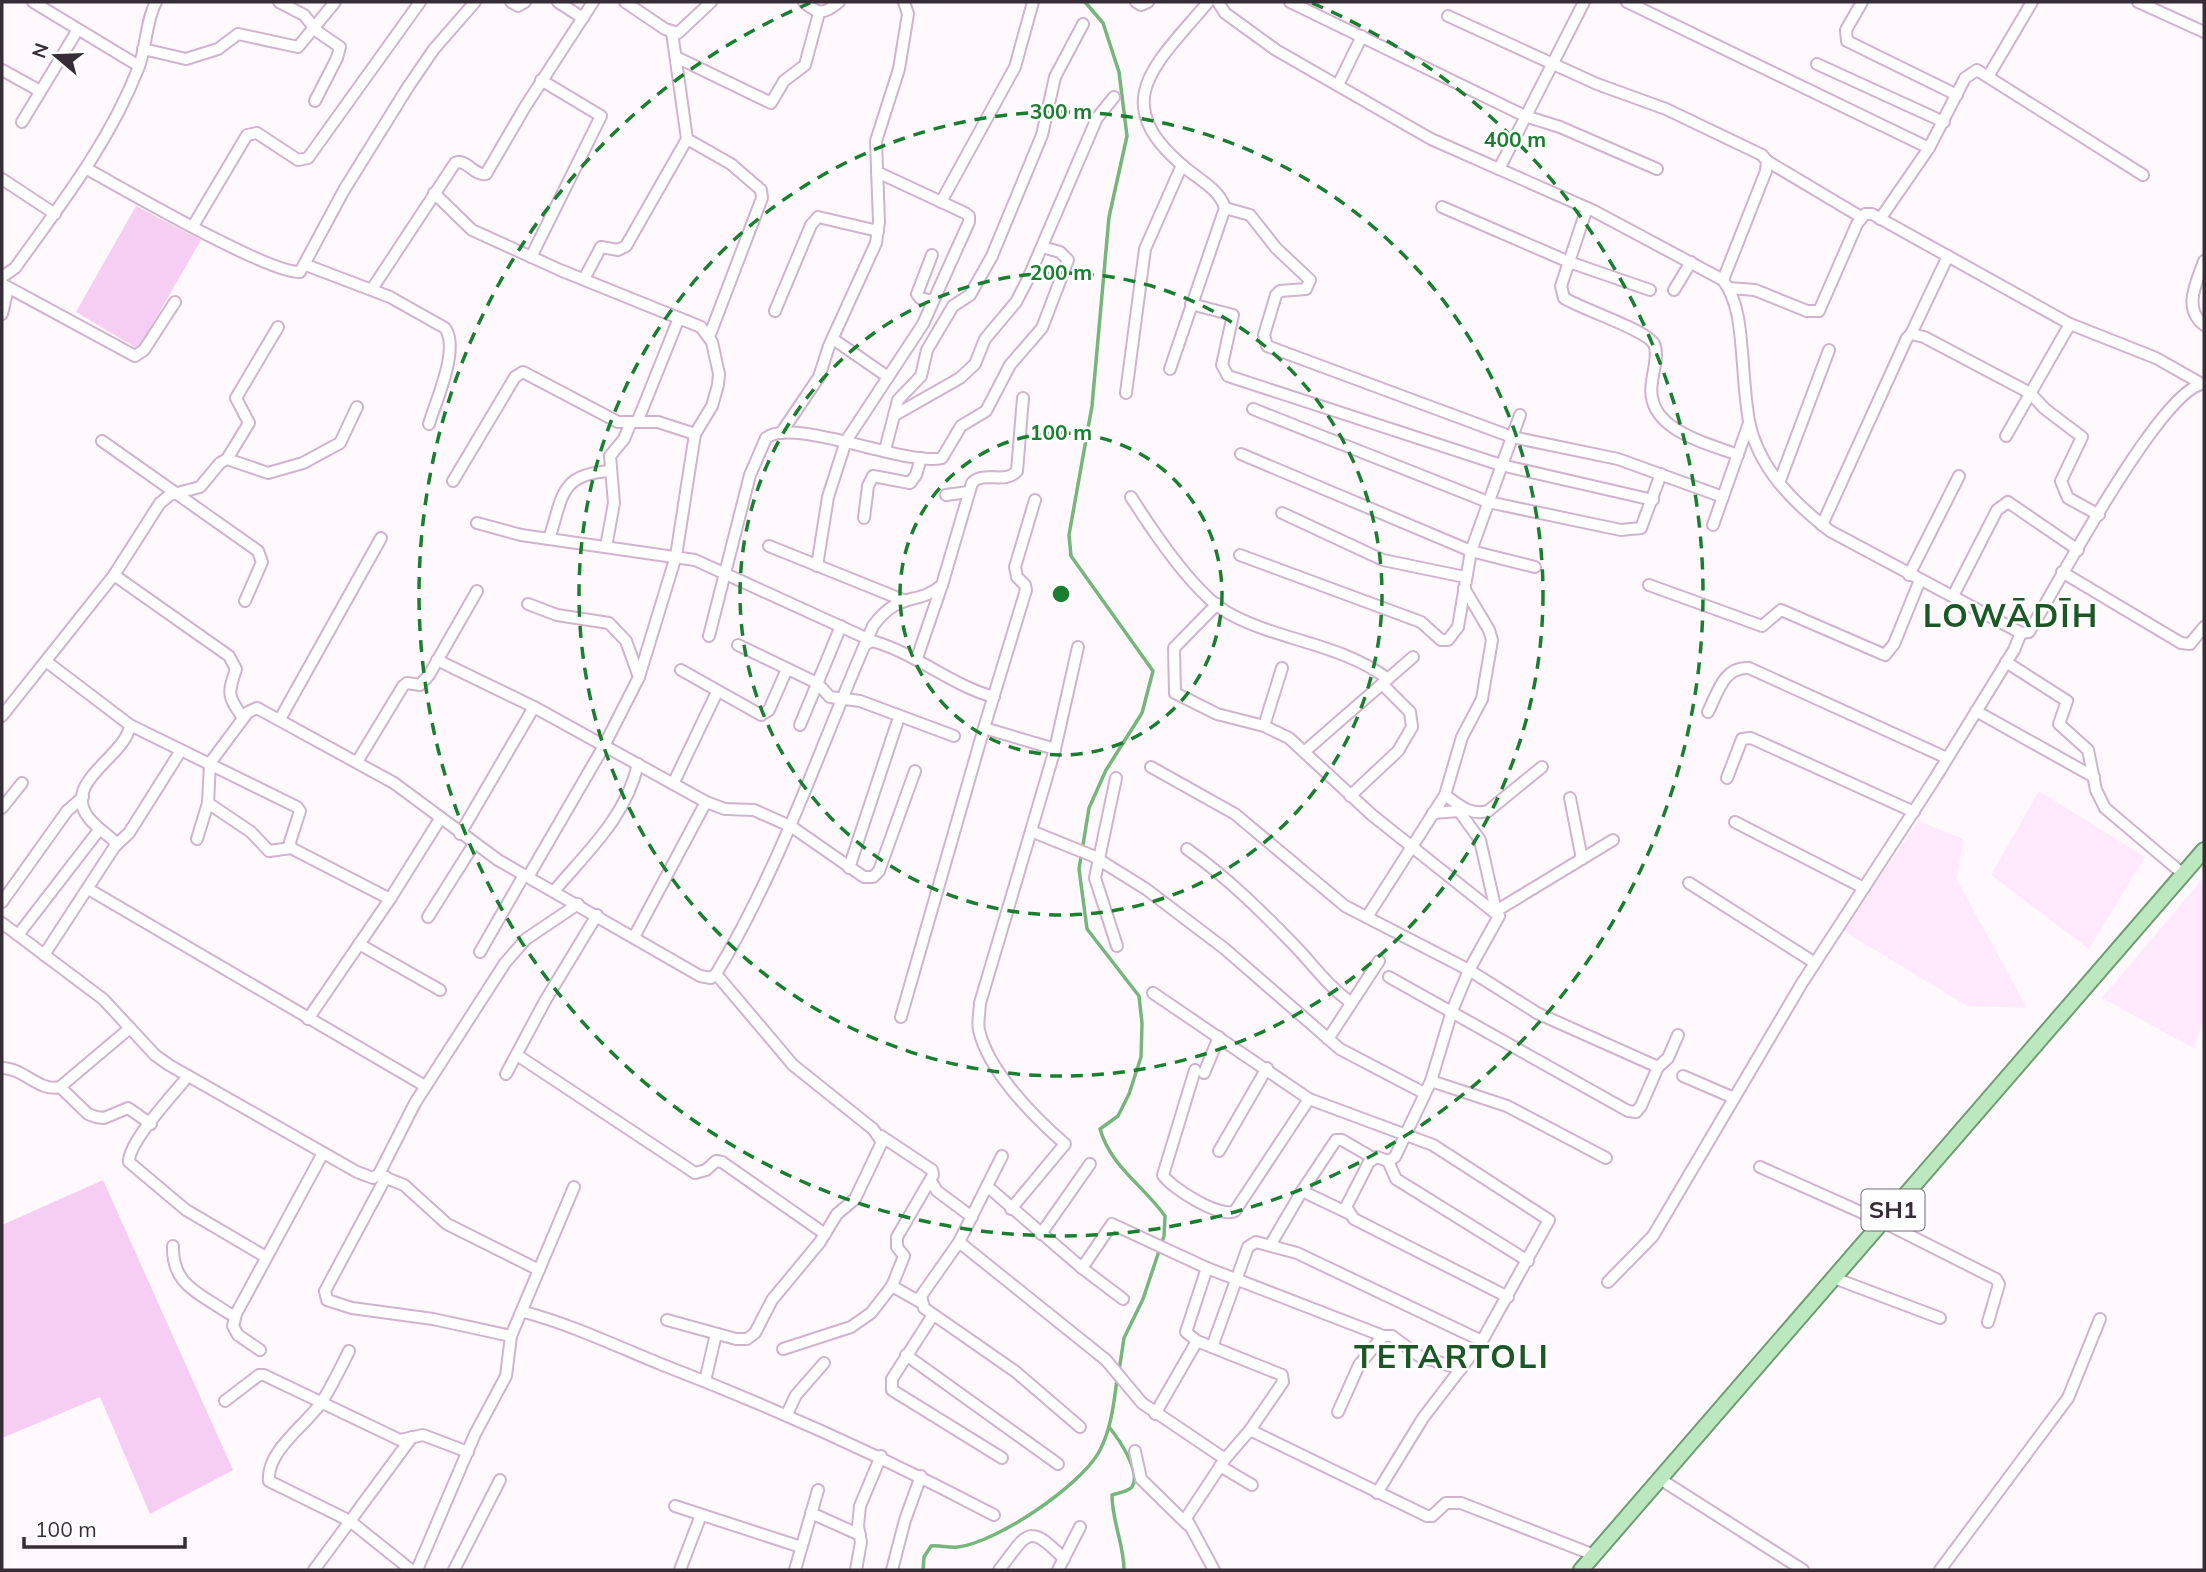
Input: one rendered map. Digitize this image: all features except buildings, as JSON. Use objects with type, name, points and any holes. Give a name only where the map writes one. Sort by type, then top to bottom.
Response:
[{"type":"main road","name":"SH1","points":[[1581,1570],[2204,850]]},
{"type":"street","points":[[33,2],[139,66]]},
{"type":"street","points":[[2,277],[15,268],[55,214],[87,169],[114,121],[139,66],[156,2]]},
{"type":"street","points":[[279,2],[304,16],[340,47],[315,101]]},
{"type":"street","points":[[143,49],[186,59],[218,49],[238,34],[298,47],[335,2]]},
{"type":"street","points":[[193,226],[247,135],[257,133],[298,160],[308,158],[420,2]]},
{"type":"street","points":[[87,169],[193,226],[281,268],[300,272],[344,190],[408,87],[440,42],[475,2]]},
{"type":"street","points":[[512,2],[518,6],[525,2]]},
{"type":"street","points":[[558,2],[583,18]]},
{"type":"street","points":[[372,289],[458,161],[477,173],[486,174],[541,80],[593,2]]},
{"type":"street","points":[[625,2],[672,32],[684,29],[711,2]]},
{"type":"street","points":[[804,2],[819,13],[825,13],[839,2]]},
{"type":"street","points":[[781,433],[818,376],[872,257],[878,231],[876,141],[899,69],[908,14],[904,2]]},
{"type":"street","points":[[941,202],[1015,67],[1032,2]]},
{"type":"street","points":[[1136,2],[1141,5],[1148,2]]},
{"type":"street","points":[[1208,2],[1155,66],[1145,85],[1149,130],[1182,165],[1217,193],[1225,208],[1250,215],[1276,248],[1310,280],[1306,289],[1279,290],[1264,335],[1267,346],[1512,437],[1618,459],[1723,497]]},
{"type":"street","points":[[1218,2],[1225,13],[1276,50],[1431,139],[1587,208],[1691,262],[1726,284],[1755,290],[1807,311],[1819,311],[1861,217]]},
{"type":"street","points":[[1290,2],[1525,116],[1560,127],[1657,169]]},
{"type":"street","points":[[1499,169],[1584,2]]},
{"type":"street","points":[[1627,2],[1929,148]]},
{"type":"street","points":[[1862,2],[1846,30],[1847,41],[1957,95]]},
{"type":"street","points":[[1989,75],[2032,2]]},
{"type":"street","points":[[2138,2],[2204,33]]},
{"type":"street","points":[[676,57],[771,103],[784,81],[805,65],[819,13]]},
{"type":"street","points":[[1448,16],[1552,61],[1597,84],[1665,109],[1704,130],[1750,147],[1767,161],[1861,217],[1872,215],[2070,324],[2156,358],[2203,384]]},
{"type":"street","points":[[885,450],[902,394],[924,370],[927,351],[955,302],[970,295],[992,256],[1042,135],[1055,78],[1083,24]]},
{"type":"street","points":[[22,122],[77,31]]},
{"type":"street","points":[[583,279],[601,247],[618,250],[626,246],[687,139],[672,32]]},
{"type":"street","points":[[1338,85],[1362,36]]},
{"type":"street","points":[[1817,64],[1944,122]]},
{"type":"street","points":[[2,70],[40,91]]},
{"type":"street","points":[[1880,219],[1929,148],[1971,71],[1989,75],[2143,175]]},
{"type":"street","points":[[531,257],[601,121],[598,113],[541,80]]},
{"type":"street","points":[[895,415],[969,370],[985,339],[1022,292],[1097,118],[1114,97]]},
{"type":"street","points":[[687,139],[731,164],[761,190],[762,198],[709,337]]},
{"type":"street","points":[[1767,161],[1766,171],[1726,284],[1739,321],[1749,423],[1762,457],[1779,483],[1822,525],[1909,575],[2021,633],[2029,632],[2062,572],[2127,467],[2168,410],[2189,389],[2203,384]]},
{"type":"street","points":[[1126,393],[1145,249],[1182,165]]},
{"type":"street","points":[[817,566],[828,497],[846,441],[923,324],[969,222],[969,216],[877,172]]},
{"type":"street","points":[[2,179],[55,214]]},
{"type":"street","points":[[434,193],[452,207],[465,225],[531,257],[701,327],[709,337],[719,373],[712,406],[695,434],[676,556],[639,677],[604,746],[480,952]]},
{"type":"street","points":[[1442,206],[1569,262],[1650,290]]},
{"type":"street","points":[[1170,369],[1225,208]]},
{"type":"street","points":[[1587,208],[1561,286],[1564,298],[1647,336],[1654,344],[1652,401],[1669,425],[1738,455]]},
{"type":"street","points":[[775,311],[811,225],[818,217],[878,231]]},
{"type":"street","points":[[709,636],[723,573],[760,449],[771,434],[846,441],[921,458],[942,458],[961,426],[986,411],[1010,365],[1042,328],[1068,260],[1042,247]]},
{"type":"street","points":[[932,255],[918,294],[920,298],[933,301]]},
{"type":"street","points":[[1822,525],[1907,338],[1948,256]]},
{"type":"street","points":[[2204,261],[2192,302],[2194,314],[2204,325]]},
{"type":"street","points":[[1675,290],[1691,262]]},
{"type":"street","points":[[306,265],[372,289],[432,318],[449,334],[451,352],[429,424]]},
{"type":"street","points":[[2,314],[5,286],[135,356],[145,350],[175,302]]},
{"type":"street","points":[[1191,304],[1233,315],[1222,365],[1228,376],[1501,465],[1653,500]]},
{"type":"street","points":[[606,547],[614,503],[610,456],[635,421],[679,318]]},
{"type":"street","points":[[2006,436],[2070,324]]},
{"type":"street","points":[[2,716],[114,575],[160,503],[176,494],[200,487],[227,459],[249,423],[236,398],[278,327]]},
{"type":"street","points":[[1911,334],[1924,337],[2030,393],[2045,409],[2082,436],[2061,481],[2068,499],[2099,515]]},
{"type":"street","points":[[833,339],[888,377]]},
{"type":"street","points":[[1779,483],[1829,350]]},
{"type":"street","points":[[453,481],[515,377],[523,372],[618,422],[658,422],[695,434]]},
{"type":"street","points":[[917,658],[942,585],[968,492],[976,478],[1008,477],[1017,471],[1023,398]]},
{"type":"street","points":[[227,459],[268,472],[303,463],[340,443],[357,407]]},
{"type":"street","points":[[1253,409],[1488,502],[1630,530],[1641,528],[1661,474]]},
{"type":"street","points":[[1240,555],[1421,622],[1441,640],[1448,640],[1458,626],[1471,551],[1520,415]]},
{"type":"street","points":[[1713,526],[1749,423]]},
{"type":"street","points":[[102,442],[258,551],[262,562],[245,601]]},
{"type":"street","points":[[1241,454],[1471,551],[1535,567]]},
{"type":"street","points":[[864,518],[868,486],[873,476],[910,484],[921,458]]},
{"type":"street","points":[[549,539],[563,496],[573,480],[588,472],[610,471]]},
{"type":"street","points":[[1909,575],[1959,476]]},
{"type":"street","points":[[946,495],[968,492]]},
{"type":"street","points":[[1131,497],[1154,532],[1217,604],[1239,618],[1325,648],[1375,669],[1410,712],[1412,727],[1398,751],[1350,796]]},
{"type":"street","points":[[901,1017],[1026,590],[1025,584],[1017,577],[1015,567],[1035,500]]},
{"type":"street","points":[[1953,596],[1997,510],[2008,502],[2078,550]]},
{"type":"street","points":[[1282,513],[1392,563],[1464,582],[1489,630],[1491,657],[1482,699],[1462,737],[1445,795],[1367,917]]},
{"type":"street","points":[[477,523],[549,539],[695,560],[868,639]]},
{"type":"street","points":[[280,719],[380,538]]},
{"type":"street","points":[[769,546],[903,600]]},
{"type":"street","points":[[2062,572],[2181,643],[2190,644],[2204,627]]},
{"type":"street","points":[[114,575],[229,656],[236,669],[229,693],[243,718]]},
{"type":"street","points":[[1648,585],[1762,626],[1781,610],[1885,655],[1894,644],[1920,580]]},
{"type":"street","points":[[197,839],[208,803],[210,763],[243,718],[257,708],[394,783],[474,844],[526,876],[700,976],[711,978],[716,974],[792,827],[868,639],[882,614],[903,600],[928,594],[942,585]]},
{"type":"street","points":[[357,762],[404,686],[424,681],[477,591]]},
{"type":"street","points":[[528,604],[558,615],[609,623],[626,641],[639,677]]},
{"type":"street","points":[[1217,604],[1174,648],[1175,693],[1217,713],[1264,726],[1289,738],[1350,796],[1496,911]]},
{"type":"street","points":[[800,725],[841,626]]},
{"type":"street","points":[[1608,1282],[1653,1236],[1815,963],[1914,812],[2021,633]]},
{"type":"street","points":[[868,639],[867,643],[872,641],[883,644],[917,658],[980,693],[994,697]]},
{"type":"street","points":[[737,645],[817,683],[830,697],[872,705],[954,736]]},
{"type":"street","points":[[1011,1209],[1065,1144],[1039,1122],[999,1072],[979,1030],[980,1003],[1055,749],[1078,648]]},
{"type":"street","points":[[1304,752],[1413,657]]},
{"type":"street","points":[[437,660],[534,707],[706,802],[724,809],[754,810],[792,827],[864,877],[873,877],[879,871],[915,771]]},
{"type":"street","points":[[47,662],[130,725],[180,752],[210,763],[297,807],[300,811],[290,842],[291,848]]},
{"type":"street","points":[[2006,662],[2067,701],[2059,724],[2088,750],[2105,808],[2183,874]]},
{"type":"street","points":[[1264,726],[1282,668]]},
{"type":"street","points":[[1708,712],[1729,671],[1749,668],[1947,758]]},
{"type":"street","points":[[681,670],[754,713],[766,715],[787,669]]},
{"type":"street","points":[[673,784],[717,692]]},
{"type":"street","points":[[460,834],[534,707]]},
{"type":"street","points":[[1976,710],[2094,777]]},
{"type":"street","points":[[849,869],[897,723]]},
{"type":"street","points":[[115,846],[114,841],[99,830],[83,808],[83,797],[90,781],[127,736],[130,725]]},
{"type":"street","points":[[984,728],[1055,749]]},
{"type":"street","points":[[1727,778],[1742,739],[1751,738],[1914,812]]},
{"type":"street","points":[[44,955],[90,890],[115,846],[129,833],[180,752]]},
{"type":"street","points":[[554,891],[621,810],[632,789],[638,764]]},
{"type":"street","points":[[1151,767],[1235,814],[1338,901],[1469,970],[1536,1013],[1658,1067]]},
{"type":"street","points":[[1445,795],[1471,813],[1478,814],[1488,811],[1542,767]]},
{"type":"street","points":[[1116,778],[1095,857],[1095,878],[1117,946]]},
{"type":"street","points":[[2,808],[22,783]]},
{"type":"street","points":[[2,902],[67,811],[83,797]]},
{"type":"street","points":[[1570,798],[1583,859]]},
{"type":"street","points":[[634,937],[706,802]]},
{"type":"street","points":[[208,803],[251,832],[269,851],[291,848],[390,899]]},
{"type":"street","points":[[1271,1244],[1336,1140],[1342,1140],[1373,1158],[1388,1161],[1395,1157],[1431,1081],[1452,1010],[1469,970],[1498,921],[1480,840],[1459,811],[1433,813]]},
{"type":"street","points":[[308,1018],[390,899],[440,819]]},
{"type":"street","points":[[1735,822],[1864,888]]},
{"type":"street","points":[[18,935],[99,830]]},
{"type":"street","points":[[1031,831],[1095,857],[1146,889],[1225,949],[1328,1039],[1356,1059],[1424,1093]]},
{"type":"street","points":[[1496,911],[1613,840]]},
{"type":"street","points":[[428,917],[474,844]]},
{"type":"street","points":[[1187,849],[1229,880],[1297,948],[1322,980],[1351,1003]]},
{"type":"street","points":[[1689,883],[1815,963]]},
{"type":"street","points":[[90,890],[425,1086]]},
{"type":"street","points":[[511,1336],[433,1319],[352,1308],[327,1300],[325,1291],[425,1086],[518,948],[578,904]]},
{"type":"street","points":[[506,1074],[545,1001],[597,915]]},
{"type":"street","points":[[2,923],[103,999],[155,1055],[367,1177],[382,1176],[404,1185],[447,1224],[539,1270]]},
{"type":"street","points":[[359,944],[440,990]]},
{"type":"street","points":[[1328,1039],[1378,961]]},
{"type":"street","points":[[716,974],[793,1065],[881,1136],[932,1170],[931,1181],[897,1237],[897,1247],[904,1261],[892,1286],[871,1313],[851,1327],[783,1349]]},
{"type":"street","points":[[1389,978],[1452,1010],[1556,1073],[1628,1111],[1636,1112],[1641,1107],[1658,1067],[1668,1058],[1678,1035]]},
{"type":"street","points":[[1153,993],[1309,1099],[1363,1122],[1433,1145],[1545,1214],[1548,1226],[1482,1341],[1423,1418],[1377,1493]]},
{"type":"street","points":[[2,1068],[13,1069],[51,1089],[61,1087],[130,1028]]},
{"type":"street","points":[[1219,1037],[1200,1072],[1163,1175],[1181,1192],[1222,1213],[1235,1211],[1309,1099]]},
{"type":"street","points":[[517,1055],[695,1174],[706,1170],[716,1161],[722,1162],[825,1234]]},
{"type":"street","points":[[1219,1151],[1267,1068]]},
{"type":"street","points":[[188,1076],[131,1152],[131,1166],[186,1210],[266,1257]]},
{"type":"street","points":[[1683,1076],[1734,1098]]},
{"type":"street","points":[[1431,1081],[1507,1106],[1606,1158]]},
{"type":"street","points":[[61,1087],[88,1114],[104,1118],[128,1108],[151,1124]]},
{"type":"street","points":[[667,1320],[716,1334],[747,1339],[755,1333],[772,1300],[825,1234],[837,1214],[859,1194],[879,1151],[881,1136]]},
{"type":"street","points":[[260,1350],[238,1335],[233,1326],[236,1314],[323,1153]]},
{"type":"street","points":[[920,1301],[959,1242],[1002,1156]]},
{"type":"street","points":[[1348,1213],[1349,1200],[1373,1158]]},
{"type":"street","points":[[1388,1161],[1396,1179],[1528,1261]]},
{"type":"street","points":[[1041,1234],[1090,1164]]},
{"type":"street","points":[[1760,1167],[1883,1222],[1996,1279],[2000,1284],[1999,1292],[1988,1322]]},
{"type":"street","points":[[931,1181],[937,1191],[972,1217]]},
{"type":"street","points":[[988,1186],[1011,1209],[1123,1299]]},
{"type":"street","points":[[417,1570],[468,1452],[506,1376],[511,1336],[524,1312],[574,1187]]},
{"type":"street","points":[[1302,1191],[1508,1297]]},
{"type":"street","points":[[1082,1268],[1112,1224],[1207,1268],[1383,1336],[1392,1336],[1419,1356],[1461,1369]]},
{"type":"street","points":[[959,1242],[1106,1360],[1128,1383],[1135,1396],[1155,1414],[1252,1485]]},
{"type":"street","points":[[1212,1347],[1250,1243],[1271,1244],[1297,1253],[1482,1341]]},
{"type":"street","points":[[173,1246],[173,1264],[183,1281],[225,1311],[236,1314]]},
{"type":"street","points":[[1188,1525],[1188,1511],[1283,1382],[1282,1375],[1197,1341],[1186,1332],[1207,1268]]},
{"type":"street","points":[[1834,1278],[1940,1318]]},
{"type":"street","points":[[892,1286],[920,1301],[933,1315],[1016,1372],[1080,1427]]},
{"type":"street","points":[[524,1312],[569,1324],[787,1414],[881,1456],[994,1515]]},
{"type":"street","points":[[933,1315],[892,1379],[892,1390],[1002,1458]]},
{"type":"street","points":[[1940,1570],[2068,1398],[2100,1320]]},
{"type":"street","points":[[705,1381],[716,1334]]},
{"type":"street","points":[[1338,1412],[1359,1365],[1383,1336]]},
{"type":"street","points":[[1155,1414],[1197,1341]]},
{"type":"street","points":[[349,1351],[322,1402],[285,1443],[271,1470],[270,1481],[350,1521],[411,1570]]},
{"type":"street","points":[[906,1355],[1058,1464]]},
{"type":"street","points":[[787,1414],[796,1395],[824,1363]]},
{"type":"street","points":[[225,1401],[259,1375],[400,1440],[424,1435],[468,1452]]},
{"type":"street","points":[[1250,1430],[1427,1516],[1432,1516],[1446,1503],[1461,1503],[1594,1555]]},
{"type":"street","points":[[314,1570],[412,1437]]},
{"type":"street","points":[[1135,1451],[1141,1479],[1188,1525],[1214,1570]]},
{"type":"street","points":[[856,1570],[860,1506],[881,1456]]},
{"type":"street","points":[[892,1570],[921,1476]]},
{"type":"street","points":[[1660,1479],[1803,1570]]},
{"type":"street","points":[[454,1570],[500,1480]]},
{"type":"street","points":[[795,1570],[818,1490]]},
{"type":"street","points":[[675,1506],[802,1547]]},
{"type":"street","points":[[811,1513],[860,1535]]},
{"type":"street","points":[[680,1570],[701,1515]]},
{"type":"street","points":[[1058,1570],[1080,1527]]},
{"type":"street","points":[[999,1570],[1024,1539],[1034,1535],[1042,1536],[1064,1559]]},
{"type":"shaded area","points":[[136,206],[201,240],[138,349],[76,312]]},
{"type":"shaded area","points":[[2039,791],[2145,857],[2089,949],[1991,875]]},
{"type":"shaded area","points":[[1919,821],[1963,839],[1957,880],[2027,1008],[1967,1006],[1842,930]]},
{"type":"shaded area","points":[[2204,877],[2204,1022],[2193,1048],[2102,998]]},
{"type":"shaded area","points":[[103,1180],[233,1470],[150,1514],[100,1397],[2,1438],[2,1225]]},
{"type":"waterway","points":[[1085,2],[1103,23],[1119,72],[1127,136],[1109,217],[1092,406],[1069,535],[1071,556],[1153,671],[1142,713],[1106,770],[1089,808],[1079,869],[1087,929],[1139,996],[1142,1023],[1141,1057],[1129,1094],[1118,1116],[1100,1129],[1120,1165],[1165,1216],[1164,1236],[1143,1299],[1124,1338],[1119,1371]]},
{"type":"waterway","points":[[923,1570],[924,1557],[931,1546],[958,1547],[994,1535],[1036,1511],[1074,1481],[1089,1466],[1103,1444],[1117,1379]]},
{"type":"waterway","points":[[1109,1427],[1128,1456],[1134,1473],[1132,1487],[1112,1495],[1124,1570]]},
{"type":"district","name":"LOWĀDĪH","points":[[2011,615]]},
{"type":"district","name":"TETARTOLI","points":[[1452,1356]]}]
